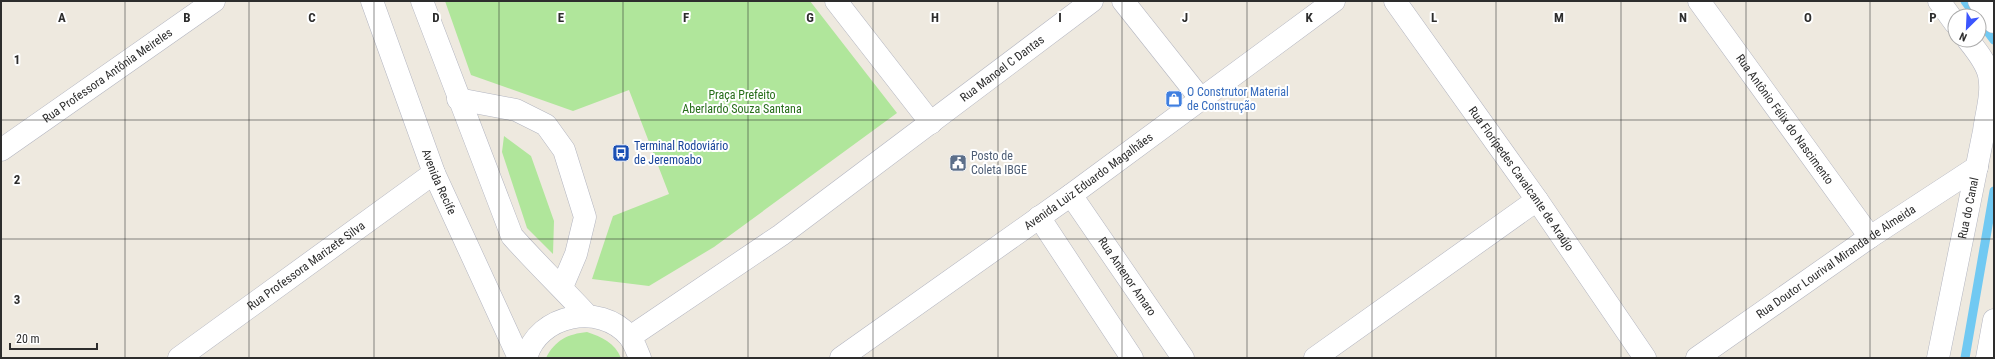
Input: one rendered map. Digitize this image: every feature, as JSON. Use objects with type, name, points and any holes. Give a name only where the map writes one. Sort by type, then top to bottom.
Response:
[{"type":"street","name":"Rua Professora Antônia Meireles","points":[[1,150],[214,1]]},
{"type":"street","name":"Avenida Recife","points":[[372,1],[434,173],[519,358]]},
{"type":"street","points":[[422,1],[458,99],[512,236],[536,264],[562,287],[587,315]]},
{"type":"street","points":[[630,337],[781,235],[931,122],[836,1]]},
{"type":"street","name":"Rua Manoel C Dantas","points":[[931,122],[1092,1]]},
{"type":"street","points":[[1123,1],[1200,98]]},
{"type":"street","name":"Avenida Luiz Eduardo Magalhães","points":[[841,358],[1071,195],[1200,98],[1334,1]]},
{"type":"street","name":"Rua Florípedes Cavalcante de Araújo","points":[[1396,1],[1537,200],[1645,358]]},
{"type":"street","name":"Rua Antônio Félix do Nascimento","points":[[1699,1],[1870,237]]},
{"type":"street","points":[[1939,1],[1947,12]]},
{"type":"street","points":[[1979,1],[1994,22]]},
{"type":"street","name":"Rua do Canal","points":[[1938,358],[1977,167],[1990,93],[1989,74],[1982,59],[1974,48]]},
{"type":"street","points":[[458,99],[516,110],[546,126],[564,150],[584,217],[576,254],[562,287]]},
{"type":"street","name":"Rua Doutor Lourival Miranda de Almeida","points":[[1696,358],[1870,237],[1977,167]]},
{"type":"street","name":"Rua Professora Marizete Silva","points":[[179,358],[434,173]]},
{"type":"street","name":"Rua Antenor Amaro","points":[[1071,195],[1183,358]]},
{"type":"street","points":[[1315,358],[1537,200]]},
{"type":"street","points":[[1039,217],[1132,358]]},
{"type":"street","points":[[526,358],[529,349],[536,339],[551,324],[566,318],[587,315],[614,323],[630,337],[640,358]]},
{"type":"street","points":[[1987,358],[1994,320]]},
{"type":"green space","name":"Praça Prefeito Aberlardo Souza Santana","points":[[445,1],[810,1],[897,113],[714,247],[649,286],[592,279],[613,216],[669,194],[629,90],[573,111],[471,75]]},
{"type":"green space","points":[[504,136],[531,156],[554,221],[553,254],[527,228],[502,152]]},
{"type":"green space","points":[[587,332],[612,344],[621,358],[546,358],[558,342],[568,336]]},
{"type":"waterway","points":[[1965,1],[1970,8]]},
{"type":"waterway","points":[[1987,31],[1994,40]]},
{"type":"waterway","points":[[1965,358],[1994,191]]},
{"type":"place","name":"O Construtor Material de Construção","points":[[1174,99]]},
{"type":"place","name":"Terminal Rodoviário de Jeremoabo","points":[[621,153]]},
{"type":"place","name":"Posto de Coleta IBGE","points":[[958,163]]}]
